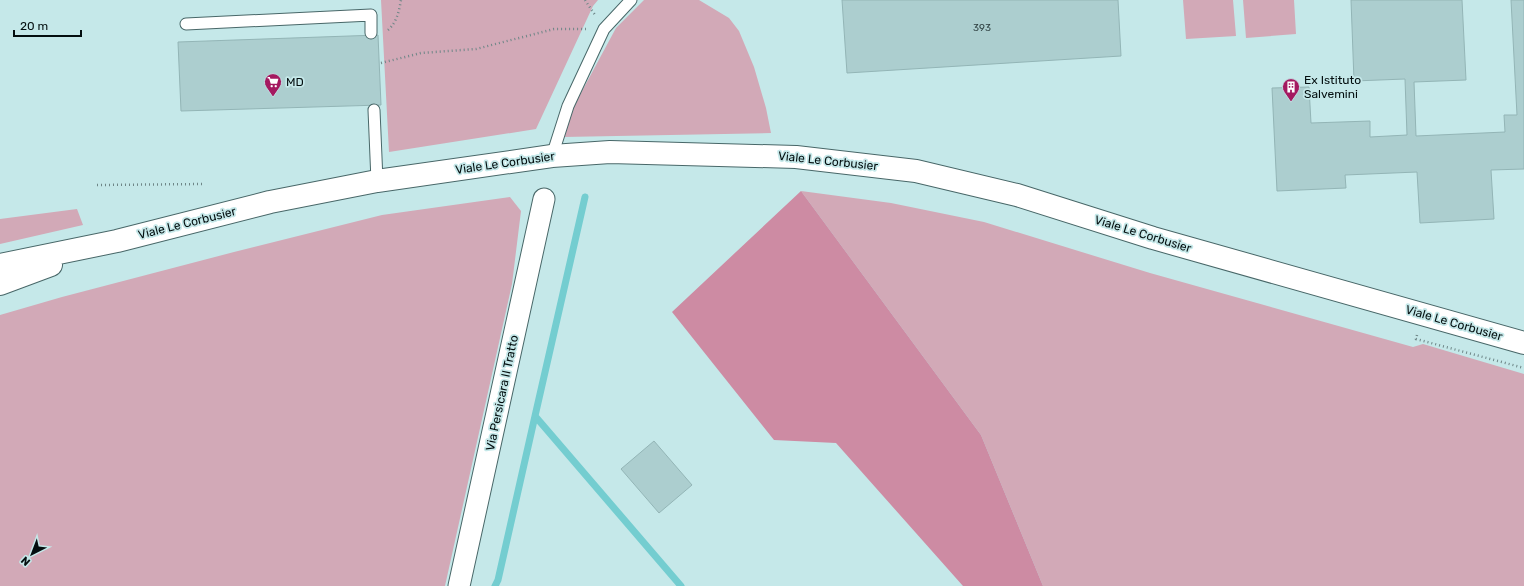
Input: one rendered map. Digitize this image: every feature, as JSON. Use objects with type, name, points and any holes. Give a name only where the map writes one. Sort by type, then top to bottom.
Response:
[{"type":"street","name":"Viale Le Corbusier","points":[[0,265],[117,241],[270,202],[377,181],[552,156],[610,152],[796,157],[916,171],[1017,195],[1152,238],[1524,343]]},
{"type":"street","name":"Via Persicara II Tratto","points":[[459,586],[544,199]]},
{"type":"street","name":"Viale Le Corbusier","points":[[0,284],[117,241]]},
{"type":"lane","points":[[552,156],[568,106],[604,29],[631,0]]},
{"type":"lane","points":[[186,24],[371,15],[372,32]]},
{"type":"lane","points":[[374,110],[377,181]]},
{"type":"path","points":[[372,32],[387,31],[393,26],[398,14],[401,0]]},
{"type":"path","points":[[381,63],[422,53],[476,49],[554,29],[604,29]]},
{"type":"path","points":[[97,185],[205,184]]},
{"type":"path","points":[[1418,332],[1416,339],[1524,368]]},
{"type":"shaded area","points":[[381,0],[598,0],[593,6],[536,129],[389,152]]},
{"type":"shaded area","points":[[644,0],[699,0],[729,18],[739,31],[754,67],[766,108],[771,133],[563,137],[575,104],[616,28]]},
{"type":"shaded area","points":[[1183,0],[1233,0],[1236,36],[1186,39]]},
{"type":"shaded area","points":[[1243,0],[1294,0],[1296,34],[1246,38]]},
{"type":"shaded area","points":[[801,191],[891,203],[984,222],[1150,273],[1413,347],[1423,344],[1524,374],[1524,586],[1043,586],[981,435]]},
{"type":"shaded area","points":[[801,191],[981,435],[1043,586],[963,586],[836,443],[774,440],[672,312]]},
{"type":"shaded area","points":[[510,197],[521,211],[512,284],[445,586],[0,586],[0,315],[62,297],[382,215]]},
{"type":"shaded area","points":[[77,209],[83,225],[0,244],[0,219]]},
{"type":"building","points":[[842,0],[1118,0],[1121,56],[847,73]]},
{"type":"building","name":"Ex Istituto Salvemini","points":[[1351,0],[1462,0],[1466,80],[1414,82],[1416,136],[1505,132],[1504,115],[1517,115],[1511,0],[1524,0],[1524,169],[1491,170],[1494,219],[1420,223],[1417,172],[1345,175],[1346,188],[1277,191],[1272,88],[1309,87],[1311,123],[1370,121],[1370,137],[1407,135],[1405,79],[1354,81]]},
{"type":"building","points":[[378,35],[381,105],[181,111],[178,42]]},
{"type":"building","points":[[654,441],[692,485],[659,513],[621,469]]},
{"type":"waterway","points":[[535,416],[585,197]]},
{"type":"waterway","points":[[495,586],[498,580],[535,416],[681,586]]},
{"type":"place","name":"MD","points":[[273,97]]},
{"type":"place","name":"Ex Istituto Salvemini","points":[[1291,102]]}]
